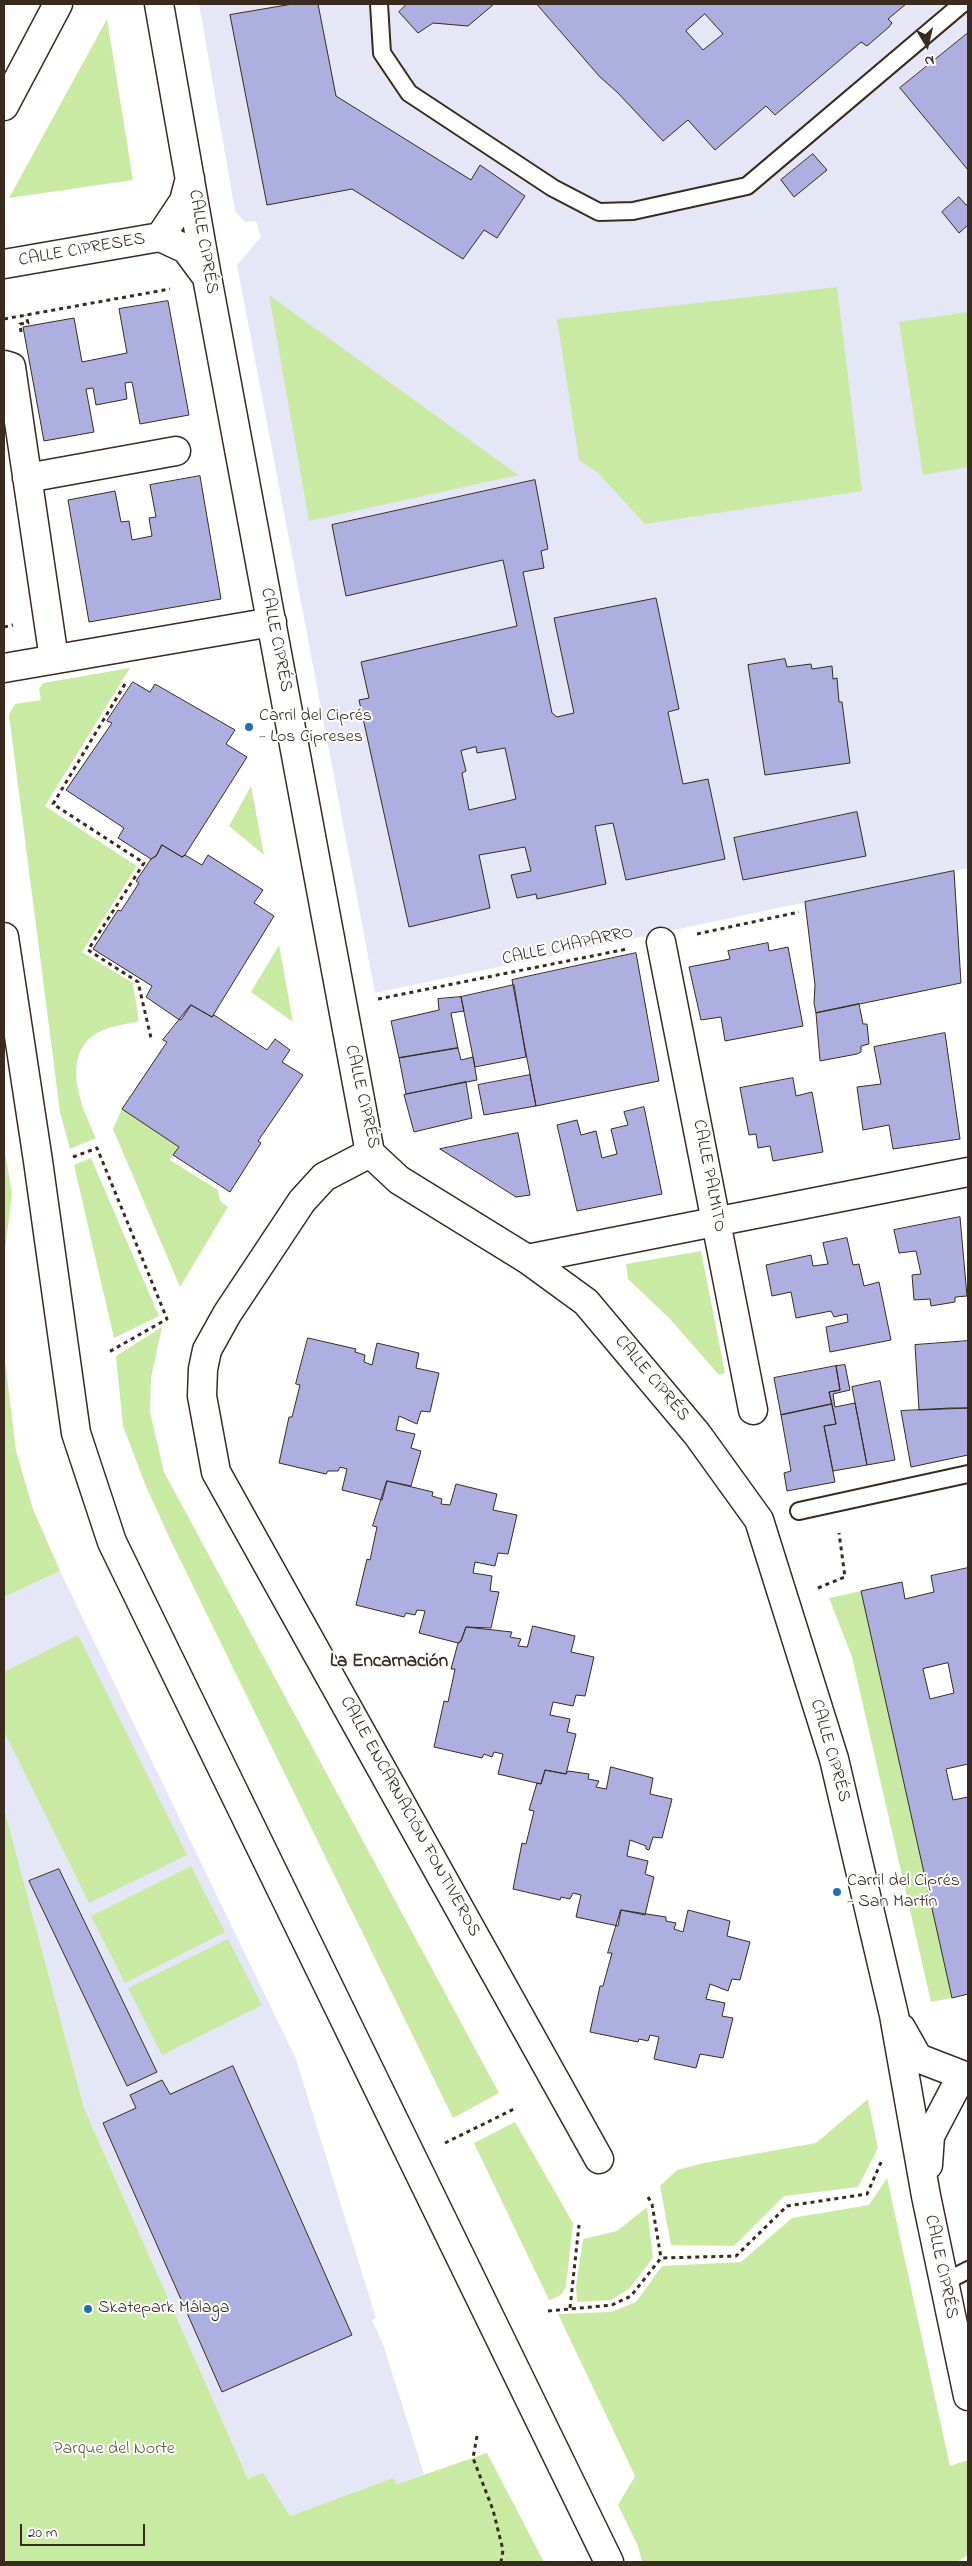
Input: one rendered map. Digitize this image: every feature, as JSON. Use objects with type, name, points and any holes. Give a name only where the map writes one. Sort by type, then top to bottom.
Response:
[{"type":"street","points":[[4,106],[58,4]]},
{"type":"street","name":"CALLE CIPRÉS","points":[[159,4],[207,277],[370,1152],[399,1180],[528,1259],[586,1302],[697,1434],[759,1520],[834,1759],[894,2015],[926,2196],[968,2396]]},
{"type":"street","name":"CALLE CIPRESES","points":[[160,237],[184,201],[190,178]]},
{"type":"street","name":"CALLE CIPRESES","points":[[4,264],[160,237],[186,249],[207,277]]},
{"type":"street","points":[[7,366],[27,478],[54,659]]},
{"type":"street","points":[[27,478],[176,451]]},
{"type":"street","points":[[4,668],[272,622]]},
{"type":"street","points":[[4,937],[76,1433],[112,1542],[610,2562]]},
{"type":"street","name":"CALLE PALMITO","points":[[661,942],[718,1223],[753,1410]]},
{"type":"street","name":"CALLE ENCARNACIÓN FONTIVEROS","points":[[370,1152],[324,1177],[302,1201],[227,1314],[207,1350],[203,1369],[202,1396],[216,1472],[599,2158]]},
{"type":"street","points":[[528,1259],[718,1223],[968,1172]]},
{"type":"street","name":"CALLE CIPRÉS","points":[[894,2015],[918,2058],[965,2074],[930,2136],[926,2196]]},
{"type":"lane","points":[[379,4],[382,52],[409,93],[553,188],[599,212],[633,211],[747,186],[962,4]]},
{"type":"lane","points":[[799,1510],[968,1474]]},
{"type":"lane","points":[[943,2283],[968,2270]]},
{"type":"path","points":[[4,319],[171,289]]},
{"type":"path","points":[[22,335],[20,324],[28,323],[26,315]]},
{"type":"path","points":[[129,678],[53,804],[144,862],[88,950],[138,982],[151,1038]]},
{"type":"path","name":"CALLE CHAPARRO","points":[[342,1006],[661,942],[799,912]]},
{"type":"path","points":[[71,1158],[96,1148],[167,1319],[107,1353]]},
{"type":"path","points":[[785,1602],[845,1576],[839,1532],[848,1531]]},
{"type":"path","points":[[444,2144],[514,2109]]},
{"type":"path","points":[[661,2258],[736,2256],[788,2206],[867,2194],[885,2153]]},
{"type":"path","points":[[548,2311],[612,2305],[632,2296],[661,2258],[652,2204],[648,2197]]},
{"type":"path","points":[[570,2308],[579,2225]]},
{"type":"path","points":[[476,2436],[473,2458],[493,2510],[503,2550],[501,2562]]},
{"type":"shaded area","points":[[199,4],[968,4],[968,868],[375,993],[237,265],[261,237],[256,221],[245,222],[235,211]]},
{"type":"shaded area","points":[[60,1571],[296,2059],[376,2318],[372,2320],[383,2344],[424,2474],[397,2484],[393,2478],[290,2516],[263,2474],[248,2479],[84,2108],[4,1808],[4,1597]]},
{"type":"green space","points":[[107,19],[133,180],[9,198]]},
{"type":"green space","points":[[837,287],[862,491],[645,524],[598,473],[579,460],[557,319]]},
{"type":"green space","points":[[269,295],[518,475],[309,521]]},
{"type":"green space","points":[[968,312],[968,467],[923,475],[899,322]]},
{"type":"green space","points":[[130,668],[45,806],[137,866],[82,952],[133,983],[139,1021],[101,1031],[88,1040],[80,1052],[77,1080],[84,1111],[96,1138],[70,1149],[60,1112],[9,715],[15,704],[41,700],[39,689],[43,683]]},
{"type":"green space","points":[[251,786],[264,855],[229,826]]},
{"type":"green space","points":[[279,945],[293,1022],[251,992]]},
{"type":"green space","points":[[122,1109],[179,1147],[170,1160],[218,1190],[220,1201],[228,1207],[180,1287],[113,1129]]},
{"type":"green space","points":[[4,1146],[12,1194],[4,1258]]},
{"type":"green space","points":[[91,1158],[159,1316],[114,1338],[74,1165]]},
{"type":"green space","points":[[701,1251],[725,1373],[719,1375],[670,1319],[628,1279],[626,1264]]},
{"type":"green space","points":[[162,1327],[151,1378],[150,1412],[164,1472],[499,2093],[453,2118],[170,1539],[145,1484],[123,1426],[116,1356]]},
{"type":"green space","points":[[4,1352],[16,1451],[33,1509],[60,1571],[4,1597]]},
{"type":"green space","points":[[861,1591],[952,1998],[931,2002],[852,1657],[829,1598]]},
{"type":"green space","points":[[78,1635],[187,1855],[89,1903],[4,1731],[4,1672]]},
{"type":"green space","name":"Parque del Norte","points":[[4,1808],[84,2108],[248,2479],[263,2473],[290,2516],[393,2478],[397,2484],[487,2453],[544,2562],[4,2562]]},
{"type":"green space","points":[[191,1866],[225,1932],[125,1983],[91,1916]]},
{"type":"green space","points":[[228,1939],[262,2005],[162,2055],[128,1988]]},
{"type":"green space","points":[[868,2099],[878,2148],[858,2187],[784,2196],[734,2246],[671,2245],[660,2186],[677,2170],[704,2163],[816,2143]]},
{"type":"green space","points":[[515,2122],[573,2223],[566,2287],[561,2295],[549,2300],[474,2143]]},
{"type":"green space","points":[[887,2178],[950,2466],[968,2460],[968,2555],[957,2562],[642,2562],[638,2546],[618,2505],[635,2476],[558,2314],[611,2312],[636,2302],[662,2266],[741,2262],[792,2218],[869,2205]]},
{"type":"green space","points":[[647,2207],[653,2258],[629,2289],[611,2300],[577,2302],[576,2286],[583,2239],[617,2231]]},
{"type":"building","points":[[293,4],[318,4],[336,96],[471,180],[480,165],[525,196],[497,238],[484,230],[463,259],[352,189],[267,205],[230,15]]},
{"type":"building","points":[[407,4],[494,4],[468,26],[433,23],[418,33],[399,12]]},
{"type":"building","points":[[537,4],[906,4],[888,19],[892,23],[889,27],[867,46],[861,42],[775,115],[766,106],[715,150],[688,120],[663,141],[617,92],[600,77]],"holes":[[[705,14],[723,34],[703,50],[686,31]]]},
{"type":"building","points":[[968,33],[968,170],[900,88]]},
{"type":"building","points":[[813,154],[827,170],[794,197],[781,180]]},
{"type":"building","points":[[959,197],[966,205],[968,204],[968,225],[959,233],[942,212]]},
{"type":"building","points":[[168,301],[189,415],[140,424],[132,382],[125,383],[127,399],[96,405],[93,388],[86,389],[94,432],[44,441],[23,327],[74,318],[82,362],[127,353],[119,309]]},
{"type":"building","points":[[200,476],[221,599],[89,622],[68,500],[115,491],[121,522],[129,521],[132,540],[152,536],[149,518],[156,517],[150,485]]},
{"type":"building","points":[[535,480],[548,549],[541,551],[544,568],[523,572],[552,713],[557,717],[574,713],[554,618],[656,598],[679,709],[668,712],[683,784],[708,779],[725,859],[626,880],[613,823],[595,826],[606,884],[537,899],[536,894],[517,898],[511,875],[531,871],[525,847],[479,855],[490,908],[409,927],[359,700],[369,698],[361,662],[517,626],[503,560],[346,596],[332,525]],"holes":[[[476,747],[477,753],[505,748],[516,799],[469,810],[462,773],[466,771],[461,751]]]},
{"type":"building","points":[[785,659],[787,667],[811,664],[812,669],[832,666],[833,679],[837,678],[839,702],[842,702],[850,763],[765,775],[748,665]]},
{"type":"building","points":[[133,682],[150,692],[155,684],[235,730],[226,744],[247,757],[182,857],[162,845],[156,856],[151,859],[118,838],[124,828],[66,790],[112,723],[107,721]]},
{"type":"building","points":[[857,812],[866,856],[743,880],[734,838]]},
{"type":"building","points":[[162,845],[182,857],[185,855],[202,865],[208,855],[263,890],[254,903],[274,916],[212,1017],[191,1005],[181,1020],[178,1019],[146,997],[152,986],[93,949],[118,910],[121,911],[139,883],[136,881],[151,859],[156,856]]},
{"type":"building","points":[[954,871],[961,983],[816,1013],[814,1003],[815,985],[805,902]]},
{"type":"building","points":[[768,943],[769,951],[788,947],[803,1026],[725,1041],[721,1017],[701,1020],[689,967],[730,959],[728,951]]},
{"type":"building","points":[[636,953],[659,1081],[536,1106],[512,980]]},
{"type":"building","points":[[514,985],[526,1057],[475,1067],[461,997]]},
{"type":"building","points":[[461,997],[464,1011],[451,1013],[458,1048],[399,1058],[391,1021],[439,1010],[438,999]]},
{"type":"building","points":[[859,1004],[863,1024],[867,1024],[869,1044],[861,1046],[861,1052],[857,1054],[820,1061],[816,1013]]},
{"type":"building","points":[[191,1005],[212,1017],[214,1015],[267,1050],[275,1039],[290,1050],[282,1062],[303,1075],[258,1141],[261,1143],[230,1192],[173,1155],[179,1147],[122,1109],[167,1042],[163,1040]]},
{"type":"building","points":[[945,1033],[960,1139],[893,1149],[889,1125],[863,1130],[857,1087],[881,1084],[874,1047]]},
{"type":"building","points":[[458,1048],[461,1060],[473,1057],[477,1080],[406,1094],[399,1058]]},
{"type":"building","points":[[530,1075],[536,1106],[484,1115],[478,1085]]},
{"type":"building","points":[[793,1078],[796,1096],[812,1092],[823,1152],[773,1161],[770,1146],[758,1148],[756,1134],[749,1135],[740,1088]]},
{"type":"building","points":[[466,1082],[472,1118],[414,1132],[404,1095]]},
{"type":"building","points":[[644,1107],[662,1194],[577,1211],[557,1125],[577,1120],[581,1135],[596,1131],[602,1158],[617,1154],[611,1129],[628,1125],[624,1112]]},
{"type":"building","points":[[518,1133],[530,1195],[516,1197],[440,1149]]},
{"type":"building","points":[[960,1217],[967,1296],[955,1297],[955,1302],[931,1306],[930,1299],[914,1300],[912,1275],[921,1274],[916,1251],[899,1253],[894,1230]]},
{"type":"building","points":[[847,1238],[853,1265],[859,1264],[864,1286],[879,1282],[891,1340],[830,1352],[826,1327],[848,1322],[847,1314],[834,1317],[831,1311],[796,1318],[791,1292],[772,1296],[766,1265],[811,1255],[813,1266],[828,1264],[823,1243]]},
{"type":"building","points":[[308,1338],[356,1349],[355,1352],[365,1355],[364,1362],[372,1365],[377,1343],[419,1353],[416,1368],[439,1373],[430,1412],[421,1411],[417,1424],[399,1416],[396,1430],[415,1434],[411,1448],[421,1451],[411,1486],[387,1481],[382,1500],[342,1490],[347,1469],[340,1467],[338,1471],[328,1471],[326,1474],[279,1463],[289,1417],[292,1417],[300,1385],[296,1384]]},
{"type":"building","points":[[968,1341],[968,1408],[919,1410],[915,1345]]},
{"type":"building","points":[[845,1365],[850,1390],[833,1394],[835,1407],[855,1403],[867,1465],[833,1471],[824,1426],[836,1424],[829,1392],[840,1390],[836,1366]]},
{"type":"building","points":[[836,1366],[840,1390],[829,1392],[832,1404],[781,1415],[774,1378]]},
{"type":"building","points":[[880,1381],[895,1460],[867,1465],[852,1387]]},
{"type":"building","points":[[832,1404],[836,1424],[824,1426],[835,1482],[787,1491],[784,1473],[791,1471],[781,1415]]},
{"type":"building","points":[[968,1408],[968,1455],[911,1467],[901,1411]]},
{"type":"building","points":[[387,1481],[433,1492],[432,1496],[442,1499],[441,1504],[450,1505],[456,1484],[497,1494],[493,1510],[517,1515],[508,1554],[498,1553],[495,1566],[475,1562],[473,1573],[492,1576],[490,1591],[499,1592],[491,1628],[466,1627],[461,1641],[458,1643],[419,1633],[425,1611],[417,1610],[415,1615],[406,1613],[404,1617],[356,1605],[367,1559],[370,1560],[377,1527],[373,1526]]},
{"type":"building","points":[[968,1568],[968,1764],[946,1769],[953,1800],[968,1797],[968,1994],[952,1998],[861,1591],[902,1582],[905,1599],[934,1592],[931,1576]],"holes":[[[948,1663],[954,1693],[930,1699],[923,1669]]]},
{"type":"building","points":[[533,1626],[575,1636],[571,1652],[594,1657],[585,1696],[576,1695],[573,1706],[553,1702],[550,1715],[570,1719],[567,1732],[576,1734],[566,1774],[545,1770],[541,1784],[498,1774],[503,1754],[494,1752],[492,1757],[484,1754],[482,1758],[434,1747],[444,1701],[448,1702],[455,1669],[451,1669],[458,1643],[461,1641],[466,1627],[512,1632],[510,1637],[521,1639],[518,1646],[527,1647]]},
{"type":"building","points":[[611,1767],[653,1778],[650,1794],[672,1799],[662,1838],[653,1837],[649,1850],[646,1849],[646,1846],[630,1840],[627,1856],[648,1861],[645,1874],[654,1877],[645,1915],[621,1910],[618,1926],[576,1917],[581,1895],[573,1893],[570,1899],[561,1897],[560,1900],[513,1889],[522,1843],[526,1844],[534,1811],[529,1810],[537,1783],[541,1784],[545,1770],[566,1774],[568,1771],[589,1774],[588,1779],[599,1781],[596,1787],[606,1789]]},
{"type":"building","points":[[59,1869],[157,2072],[127,2086],[29,1881]]},
{"type":"building","points":[[621,1910],[666,1917],[666,1921],[676,1923],[674,1929],[683,1932],[688,1910],[730,1921],[727,1936],[750,1942],[740,1980],[732,1979],[728,1991],[710,1984],[706,1999],[725,2003],[722,2016],[733,2018],[723,2058],[700,2054],[696,2068],[654,2059],[659,2037],[650,2035],[648,2041],[639,2039],[638,2042],[590,2032],[600,1986],[603,1986],[612,1953],[608,1953]]},
{"type":"building","points":[[233,2066],[352,2335],[222,2392],[103,2123],[136,2108],[130,2095],[162,2080],[170,2094]]},
{"type":"place","name":"Carril del Ciprés - Los Cipreses","points":[[249,727]]},
{"type":"place","name":"Carril del Ciprés - San Martín","points":[[837,1892]]},
{"type":"place","name":"Skatepark Málaga","points":[[88,2309]]},
{"type":"district","name":"La Encarnación","points":[[389,1663]]}]
